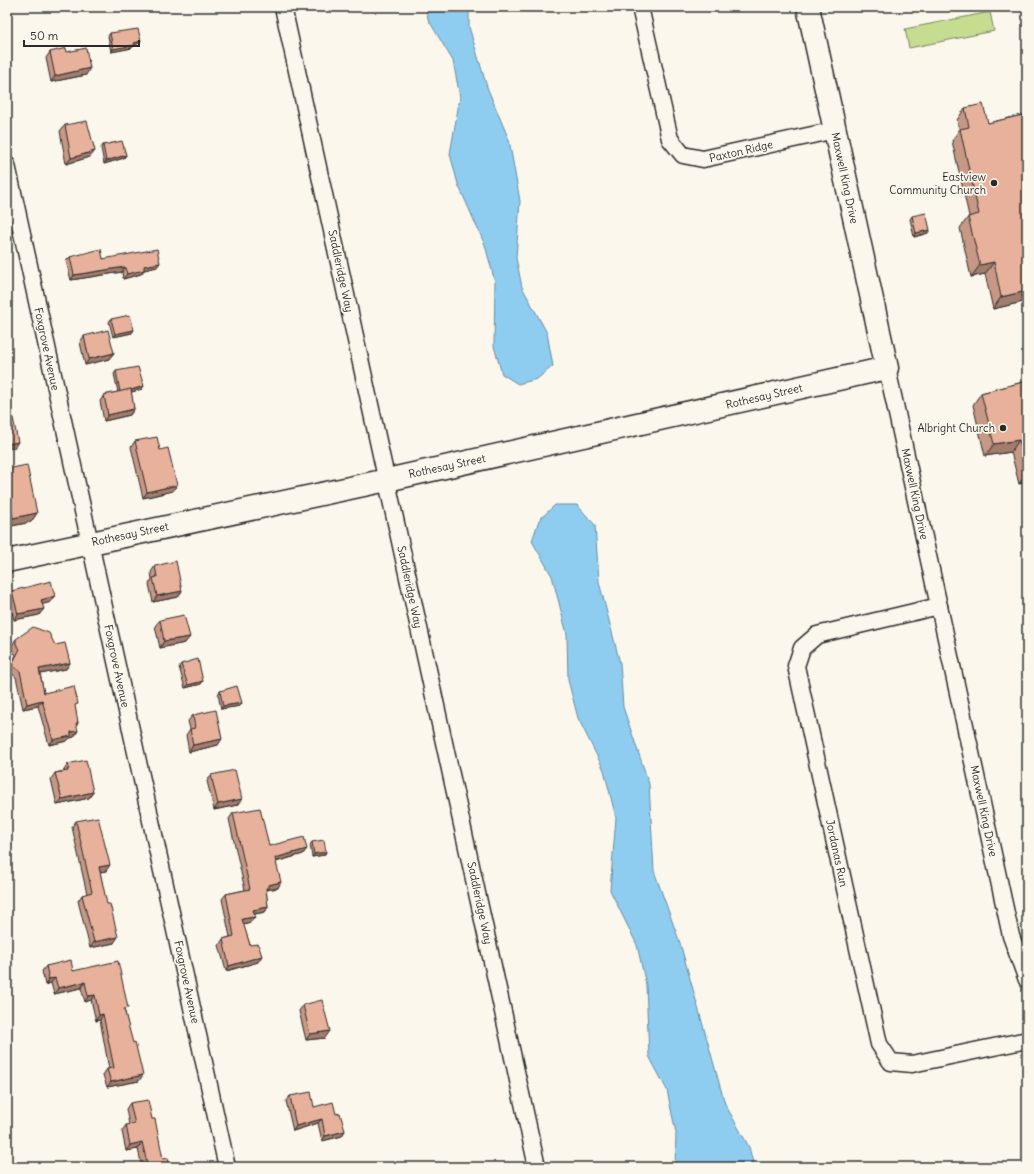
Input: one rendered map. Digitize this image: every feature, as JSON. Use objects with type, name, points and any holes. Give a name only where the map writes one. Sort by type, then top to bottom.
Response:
[{"type":"street","name":"Saddleridge Way","points":[[283,7],[537,1167]]},
{"type":"street","name":"Paxton Ridge","points":[[640,7],[670,139],[683,155],[703,160],[835,130]]},
{"type":"street","name":"Maxwell King Drive","points":[[808,7],[1011,936],[1027,980]]},
{"type":"street","name":"Foxgrove Avenue","points":[[7,165],[227,1167]]},
{"type":"street","name":"Rothesay Street","points":[[7,561],[387,480],[887,368]]},
{"type":"street","name":"Jordanas Run","points":[[939,606],[817,636],[802,648],[796,666],[879,1044],[891,1062],[912,1064],[1027,1040]]},
{"type":"green space","points":[[990,12],[994,31],[909,48],[905,29]]},
{"type":"water","points":[[426,7],[469,7],[469,27],[487,87],[509,140],[520,201],[516,258],[522,287],[547,333],[553,366],[537,379],[518,384],[502,374],[494,346],[495,282],[485,245],[458,184],[450,154],[460,97],[453,61],[428,19]]},
{"type":"water","points":[[555,505],[577,505],[595,525],[599,582],[620,663],[623,707],[649,784],[654,871],[680,943],[725,1104],[749,1147],[754,1167],[675,1167],[676,1133],[667,1090],[649,1056],[646,985],[637,945],[610,890],[616,818],[604,770],[578,718],[568,680],[567,634],[552,576],[532,541],[539,520]]},
{"type":"building","points":[[138,29],[141,41],[134,43],[135,45],[113,49],[110,33]]},
{"type":"building","points":[[66,48],[67,52],[86,48],[90,68],[55,76],[50,52]]},
{"type":"building","name":"Eastview Community Church","points":[[983,104],[988,123],[1027,114],[1027,291],[1001,297],[994,262],[980,265],[968,217],[979,214],[960,129],[969,127],[965,108]]},
{"type":"building","points":[[87,121],[95,151],[71,158],[65,125]]},
{"type":"building","points":[[122,141],[126,155],[106,161],[103,145]]},
{"type":"building","points":[[926,213],[930,230],[916,233],[912,216]]},
{"type":"building","points":[[101,249],[103,259],[157,249],[160,263],[144,266],[144,270],[127,274],[125,267],[74,275],[70,257]]},
{"type":"building","points":[[130,315],[134,330],[115,334],[111,319]]},
{"type":"building","points":[[108,330],[114,353],[89,359],[84,336]]},
{"type":"building","points":[[138,367],[144,386],[120,392],[116,371]]},
{"type":"building","name":"Albright Church","points":[[1027,381],[1027,472],[1019,440],[994,444],[981,393]]},
{"type":"building","points":[[7,389],[18,442],[7,444]]},
{"type":"building","points":[[131,389],[134,409],[108,415],[104,395]]},
{"type":"building","points":[[157,437],[160,450],[168,448],[177,485],[147,492],[135,441]]},
{"type":"building","points":[[27,465],[37,513],[13,518],[7,490],[7,469]]},
{"type":"building","points":[[176,561],[182,591],[157,596],[153,578],[157,577],[155,566]]},
{"type":"building","points":[[51,581],[55,596],[41,600],[44,609],[18,614],[12,591]]},
{"type":"building","points":[[184,615],[190,637],[164,641],[160,620]]},
{"type":"building","points":[[33,627],[49,633],[55,645],[65,643],[70,663],[39,669],[44,693],[74,686],[78,704],[75,705],[78,731],[71,732],[71,736],[53,740],[42,700],[27,704],[20,671],[15,668],[13,662],[20,649],[16,644],[16,639]]},
{"type":"building","points":[[198,659],[203,681],[188,685],[181,664]]},
{"type":"building","points":[[237,686],[242,703],[223,706],[220,691]]},
{"type":"building","points":[[216,710],[222,739],[193,745],[190,729],[195,728],[193,715]]},
{"type":"building","points":[[86,760],[93,792],[62,799],[55,773],[68,771],[68,764]]},
{"type":"building","points":[[235,770],[242,799],[218,804],[211,775]]},
{"type":"building","points":[[260,808],[269,846],[304,837],[307,849],[275,858],[281,882],[268,885],[268,888],[266,888],[268,907],[253,910],[255,917],[242,919],[250,945],[258,944],[262,956],[229,966],[223,939],[234,936],[226,894],[250,889],[233,813]]},
{"type":"building","points":[[98,817],[110,865],[99,867],[107,904],[110,904],[118,937],[94,942],[82,895],[92,892],[76,821]]},
{"type":"building","points":[[324,840],[326,852],[314,854],[312,842]]},
{"type":"building","points":[[71,960],[73,971],[118,961],[128,1008],[124,1009],[133,1043],[135,1042],[143,1075],[111,1082],[107,1069],[114,1068],[103,1014],[99,1015],[95,995],[88,996],[85,982],[58,988],[55,978],[49,979],[46,966]]},
{"type":"building","points":[[322,1000],[330,1031],[310,1034],[303,1005]]},
{"type":"building","points":[[311,1092],[314,1107],[333,1102],[336,1114],[340,1113],[345,1131],[325,1136],[322,1119],[296,1126],[290,1096]]},
{"type":"building","points":[[148,1100],[152,1119],[155,1119],[163,1159],[168,1158],[170,1167],[148,1167],[142,1142],[130,1145],[126,1125],[135,1124],[130,1103]]},
{"type":"place","name":"Eastview Community Church","points":[[994,183]]},
{"type":"place","name":"Albright Church","points":[[1003,428]]}]
